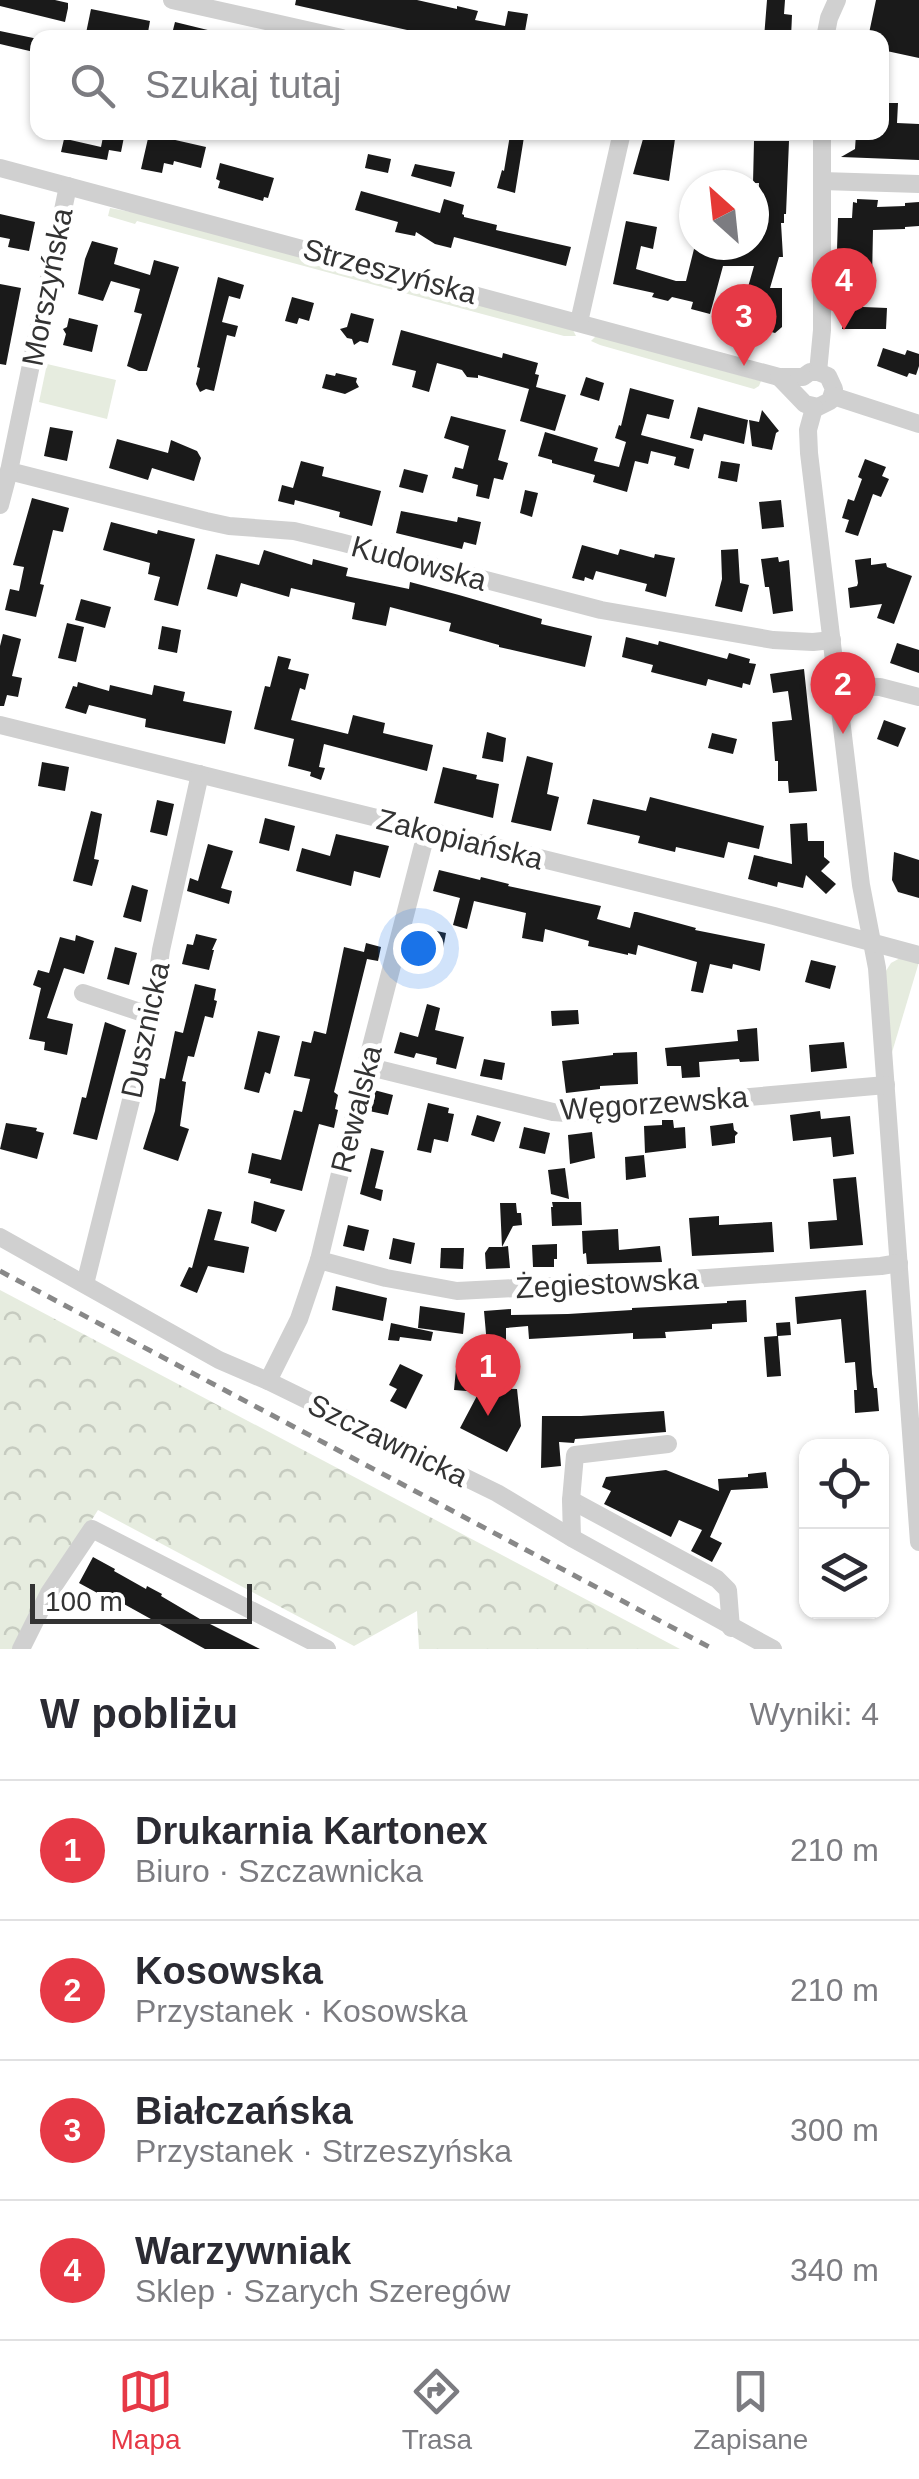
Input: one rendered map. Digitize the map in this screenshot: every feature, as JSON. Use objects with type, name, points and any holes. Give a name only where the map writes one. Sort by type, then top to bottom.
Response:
[{"type":"street","points":[[172,0],[306,30]]},
{"type":"street","points":[[827,30],[837,0]]},
{"type":"street","points":[[579,322],[620,140]]},
{"type":"street","points":[[822,140],[822,303],[811,374],[798,386],[806,402],[857,851],[876,968],[899,1263],[914,1385],[919,1542]]},
{"type":"street","name":"Strzeszyńska","points":[[0,168],[779,378],[811,374]]},
{"type":"street","points":[[822,181],[919,184]]},
{"type":"street","name":"Morszyńska","points":[[0,506],[68,186]]},
{"type":"street","points":[[806,402],[825,405],[832,396],[832,381],[811,374]]},
{"type":"street","name":"Strzeszyńska","points":[[779,378],[806,402]]},
{"type":"street","points":[[832,396],[919,424]]},
{"type":"street","name":"Kudowska","points":[[10,471],[206,522],[294,532],[340,542],[601,610],[773,640],[832,640]]},
{"type":"street","points":[[837,686],[880,687],[919,697]]},
{"type":"street","name":"Zakopiańska","points":[[0,725],[919,955]]},
{"type":"street","name":"Dusznicka","points":[[85,1284],[152,1016],[161,950],[200,774]]},
{"type":"street","name":"Rewalska","points":[[268,1381],[300,1318],[319,1260],[428,830]]},
{"type":"street","points":[[83,994],[152,1016]]},
{"type":"street","name":"Węgorzewska","points":[[366,1066],[566,1113],[886,1085]]},
{"type":"street","name":"Szczawnicka","points":[[0,1237],[219,1360],[497,1492],[773,1649]]},
{"type":"street","name":"Żegiestowska","points":[[319,1260],[386,1278],[457,1290],[677,1280],[899,1263]]},
{"type":"street","points":[[572,1538],[575,1455],[668,1444]]},
{"type":"street","points":[[571,1500],[717,1580],[728,1590],[731,1628]]},
{"type":"street","points":[[21,1649],[49,1593],[92,1529],[327,1649]]},
{"type":"green space","points":[[110,208],[573,330],[576,336],[564,336],[137,221],[135,224],[108,216]]},
{"type":"green space","points":[[596,336],[761,381],[754,389],[600,345],[591,341]]},
{"type":"green space","points":[[47,364],[116,380],[107,419],[39,402]]},
{"type":"green space","points":[[902,957],[919,962],[890,1059],[884,974],[891,963]]},
{"type":"green space","points":[[0,1290],[680,1649],[419,1649],[417,1611],[354,1646],[98,1510],[12,1649],[0,1649]]},
{"type":"building","points":[[0,0],[68,3],[65,22],[0,6]]},
{"type":"building","points":[[296,0],[417,0],[478,11],[475,20],[505,26],[508,11],[528,14],[525,30],[407,30],[295,5]]},
{"type":"building","points":[[767,0],[785,0],[784,14],[792,15],[791,30],[765,30]]},
{"type":"building","points":[[876,0],[919,0],[919,58],[889,52],[889,30],[870,30]]},
{"type":"building","points":[[91,9],[150,21],[148,30],[87,30]]},
{"type":"building","points":[[175,22],[208,30],[173,30]]},
{"type":"building","points":[[0,31],[30,37],[30,51],[0,44]]},
{"type":"building","points":[[889,103],[898,103],[897,123],[919,124],[919,160],[841,157],[855,149],[856,140],[889,140]]},
{"type":"building","points":[[64,140],[101,147],[102,140],[123,140],[121,152],[109,150],[107,160],[61,152]]},
{"type":"building","points":[[148,140],[175,140],[206,147],[201,168],[174,161],[173,165],[164,163],[162,173],[141,169]]},
{"type":"building","points":[[509,140],[524,140],[515,193],[497,188]]},
{"type":"building","points":[[643,140],[675,140],[669,181],[633,174]]},
{"type":"building","points":[[754,141],[789,141],[786,214],[781,223],[783,257],[779,257],[770,288],[782,288],[782,327],[775,333],[738,322],[754,266],[723,266],[710,314],[691,309],[693,302],[672,297],[668,301],[652,297],[654,293],[613,284],[626,221],[657,227],[653,249],[641,246],[636,269],[676,281],[686,281],[691,260],[769,260],[769,170],[753,170]]},
{"type":"building","points":[[368,154],[391,159],[388,173],[365,168]]},
{"type":"building","points":[[220,163],[274,178],[268,198],[263,201],[218,188]]},
{"type":"building","points":[[415,164],[455,172],[451,187],[411,176]]},
{"type":"building","points":[[361,191],[440,213],[444,199],[464,205],[464,217],[497,225],[496,230],[571,247],[566,266],[454,237],[451,248],[435,244],[416,232],[415,236],[395,232],[398,222],[355,210]]},
{"type":"building","points":[[857,199],[878,200],[877,207],[919,202],[919,226],[873,230],[872,280],[863,280],[863,307],[887,308],[886,329],[842,329],[845,283],[850,283],[850,251],[837,250],[838,218],[852,218],[853,202],[857,203]]},
{"type":"building","points":[[0,214],[35,222],[29,251],[8,247],[10,239],[0,237]]},
{"type":"building","points":[[92,241],[118,248],[114,264],[150,275],[154,260],[179,267],[147,371],[127,366],[142,314],[134,312],[140,289],[111,281],[103,301],[78,294]]},
{"type":"building","points":[[218,277],[244,285],[240,299],[229,296],[222,322],[238,326],[235,337],[227,335],[214,391],[200,392],[196,384],[200,368],[197,367]]},
{"type":"building","points":[[0,284],[21,288],[6,365],[0,364]]},
{"type":"building","points":[[292,297],[314,303],[309,321],[285,321]]},
{"type":"building","points":[[351,313],[374,319],[368,343],[360,341],[354,345],[340,329],[347,327]]},
{"type":"building","points":[[69,318],[98,325],[92,352],[63,345],[63,329]]},
{"type":"building","points":[[401,330],[502,358],[503,353],[538,363],[536,387],[566,395],[555,431],[520,421],[529,389],[478,375],[467,377],[462,370],[437,363],[429,392],[412,387],[416,371],[392,365]]},
{"type":"building","points":[[883,348],[905,355],[907,350],[919,354],[916,375],[909,373],[907,377],[877,366]]},
{"type":"building","points":[[326,374],[357,378],[359,387],[345,394],[322,388]]},
{"type":"building","points":[[586,377],[604,383],[599,401],[580,395]]},
{"type":"building","points":[[630,388],[674,400],[669,419],[647,414],[641,435],[694,449],[689,469],[674,465],[676,457],[651,451],[648,464],[635,461],[627,492],[593,482],[595,475],[538,456],[545,432],[598,448],[594,461],[619,467],[626,442],[615,438]]},
{"type":"building","points":[[698,407],[748,420],[744,444],[704,434],[702,441],[690,438]]},
{"type":"building","points":[[762,410],[779,431],[772,450],[752,446],[749,420],[759,422]]},
{"type":"building","points":[[451,416],[506,430],[498,460],[508,463],[503,480],[494,478],[489,499],[476,496],[478,485],[452,478],[455,467],[463,469],[469,446],[444,438]]},
{"type":"building","points":[[50,427],[73,431],[67,461],[44,456]]},
{"type":"building","points":[[117,439],[168,453],[171,440],[197,451],[201,458],[194,481],[152,468],[148,480],[109,468]]},
{"type":"building","points":[[865,459],[886,467],[882,476],[889,479],[881,497],[873,494],[858,536],[845,532],[849,520],[842,518],[848,499],[854,501]]},
{"type":"building","points":[[301,461],[324,467],[322,476],[381,491],[372,526],[339,517],[340,512],[295,500],[294,505],[278,501],[282,485],[293,488]]},
{"type":"building","points":[[721,461],[740,464],[737,482],[718,478]]},
{"type":"building","points":[[404,469],[428,475],[423,493],[399,487]]},
{"type":"building","points":[[525,490],[538,493],[532,517],[520,513]]},
{"type":"building","points":[[32,498],[69,508],[63,532],[53,530],[36,617],[5,610],[10,589],[19,591],[24,567],[13,565]]},
{"type":"building","points":[[781,500],[784,527],[762,529],[759,502]]},
{"type":"building","points":[[401,511],[457,522],[458,517],[481,522],[476,545],[464,542],[462,549],[396,533]]},
{"type":"building","points":[[111,522],[195,539],[178,606],[154,600],[160,577],[148,574],[150,563],[103,550]]},
{"type":"building","points":[[582,545],[618,555],[620,549],[654,558],[655,554],[675,558],[666,597],[645,591],[647,584],[596,571],[593,580],[572,578]]},
{"type":"building","points":[[738,549],[740,583],[749,585],[742,612],[715,606],[722,579],[721,550]]},
{"type":"building","points":[[264,550],[312,565],[313,559],[348,568],[346,576],[409,589],[410,582],[542,619],[541,624],[592,636],[585,667],[499,647],[449,631],[451,623],[390,607],[386,626],[352,619],[355,603],[291,588],[289,597],[241,583],[237,597],[207,589],[216,554],[259,565]]},
{"type":"building","points":[[778,557],[779,562],[789,560],[793,611],[773,614],[761,559]]},
{"type":"building","points":[[871,558],[871,565],[886,563],[887,567],[912,576],[894,624],[877,618],[882,604],[850,608],[848,588],[858,583],[855,560]]},
{"type":"building","points":[[81,599],[111,607],[105,628],[75,620]]},
{"type":"building","points":[[67,623],[84,627],[76,662],[58,658]]},
{"type":"building","points":[[162,626],[181,630],[177,653],[158,649]]},
{"type":"building","points":[[3,634],[21,639],[12,676],[22,678],[18,697],[7,695],[4,706],[0,706],[0,646]]},
{"type":"building","points":[[626,637],[658,645],[659,641],[727,659],[729,653],[750,659],[749,663],[756,664],[750,685],[743,683],[742,688],[708,679],[706,686],[651,672],[653,665],[622,657]]},
{"type":"building","points":[[897,643],[919,650],[919,673],[890,663]]},
{"type":"building","points":[[278,656],[291,659],[288,669],[309,674],[305,690],[300,688],[291,720],[348,734],[353,715],[385,723],[383,733],[433,745],[427,771],[324,744],[319,767],[325,768],[321,780],[310,776],[311,772],[288,766],[294,739],[254,729]]},
{"type":"building","points":[[804,669],[817,791],[789,793],[788,781],[778,781],[772,722],[792,720],[788,691],[773,693],[770,674]]},
{"type":"building","points":[[78,682],[109,691],[110,685],[152,695],[154,685],[185,692],[183,701],[232,711],[225,744],[145,727],[146,719],[89,705],[86,714],[65,708]]},
{"type":"building","points":[[884,720],[906,728],[898,747],[877,739]]},
{"type":"building","points":[[487,732],[506,738],[503,762],[482,758]]},
{"type":"building","points":[[712,733],[737,739],[733,754],[708,748]]},
{"type":"building","points":[[527,756],[553,763],[547,794],[559,797],[551,831],[511,822]]},
{"type":"building","points":[[42,762],[69,767],[65,791],[38,786]]},
{"type":"building","points":[[443,767],[499,784],[493,818],[434,803]]},
{"type":"building","points":[[650,797],[764,826],[759,849],[728,842],[724,858],[676,847],[675,852],[638,843],[640,836],[587,824],[593,799],[646,811]]},
{"type":"building","points":[[157,800],[174,804],[167,836],[150,832]]},
{"type":"building","points":[[91,811],[102,814],[94,859],[99,860],[92,886],[73,881]]},
{"type":"building","points":[[265,818],[295,826],[289,851],[259,843]]},
{"type":"building","points":[[807,823],[808,841],[824,841],[824,857],[830,862],[821,871],[836,884],[826,894],[806,875],[803,888],[778,882],[777,887],[748,879],[754,855],[792,864],[790,824]]},
{"type":"building","points":[[336,834],[389,846],[380,878],[354,871],[351,886],[296,871],[302,848],[330,856]]},
{"type":"building","points":[[208,844],[233,851],[221,888],[232,891],[229,904],[187,891],[190,878],[198,881]]},
{"type":"building","points":[[894,852],[919,860],[919,898],[898,892],[892,880]]},
{"type":"building","points":[[439,870],[601,906],[597,919],[630,928],[637,912],[695,930],[765,944],[760,971],[733,964],[732,969],[710,964],[703,993],[691,991],[697,962],[638,945],[636,955],[628,955],[588,946],[589,941],[545,929],[543,942],[522,938],[526,913],[474,901],[467,929],[453,925],[460,898],[433,891]]},
{"type":"building","points":[[132,885],[148,890],[141,922],[123,917]]},
{"type":"building","points":[[423,928],[446,933],[442,955],[435,954],[434,960],[419,957]]},
{"type":"building","points":[[196,934],[217,939],[209,970],[182,964],[187,944],[193,945]]},
{"type":"building","points":[[76,935],[94,941],[84,974],[64,968],[47,1018],[73,1024],[67,1055],[44,1050],[45,1042],[29,1039],[41,988],[33,985],[38,970],[49,973],[60,937],[75,941]]},
{"type":"building","points":[[366,943],[381,947],[378,961],[367,959],[334,1092],[338,1095],[338,1110],[334,1128],[319,1124],[302,1191],[248,1173],[252,1153],[281,1160],[294,1110],[302,1112],[310,1079],[294,1076],[302,1041],[311,1043],[314,1031],[326,1034],[344,947],[364,952]]},
{"type":"building","points":[[115,947],[137,953],[129,985],[107,979]]},
{"type":"building","points":[[811,960],[836,966],[830,989],[805,982]]},
{"type":"building","points":[[195,984],[216,989],[217,1001],[213,1018],[205,1016],[194,1057],[188,1056],[182,1081],[186,1082],[180,1126],[189,1129],[178,1161],[143,1149],[160,1078],[165,1079],[175,1031],[183,1033]]},
{"type":"building","points":[[427,1004],[440,1008],[435,1030],[464,1037],[456,1069],[436,1064],[437,1058],[394,1053],[400,1032],[418,1037]]},
{"type":"building","points":[[578,1010],[579,1024],[552,1026],[551,1011]]},
{"type":"building","points":[[105,1022],[126,1030],[97,1140],[73,1134]]},
{"type":"building","points":[[757,1028],[759,1061],[699,1062],[700,1077],[682,1078],[681,1066],[667,1066],[665,1048],[738,1041],[737,1030]]},
{"type":"building","points":[[258,1031],[280,1036],[270,1074],[265,1072],[259,1093],[244,1089]]},
{"type":"building","points":[[844,1042],[847,1068],[811,1072],[809,1045]]},
{"type":"building","points":[[637,1052],[638,1084],[566,1093],[562,1061]]},
{"type":"building","points":[[484,1059],[505,1063],[502,1080],[480,1076]]},
{"type":"building","points":[[374,1090],[393,1095],[388,1115],[369,1111]]},
{"type":"building","points":[[428,1103],[449,1108],[448,1113],[454,1114],[448,1142],[434,1139],[431,1153],[417,1150]]},
{"type":"building","points":[[820,1111],[821,1119],[850,1116],[854,1154],[833,1157],[831,1137],[793,1141],[790,1115]]},
{"type":"building","points":[[477,1115],[501,1122],[494,1142],[471,1135]]},
{"type":"building","points":[[662,1120],[673,1120],[674,1128],[685,1127],[686,1148],[645,1153],[644,1126],[662,1125]]},
{"type":"building","points":[[6,1123],[37,1128],[36,1131],[44,1133],[37,1159],[0,1149]]},
{"type":"building","points":[[733,1123],[738,1133],[735,1143],[712,1146],[710,1126]]},
{"type":"building","points":[[524,1127],[550,1133],[545,1154],[519,1148]]},
{"type":"building","points":[[592,1132],[595,1158],[570,1164],[568,1135]]},
{"type":"building","points":[[371,1148],[384,1151],[375,1188],[383,1190],[381,1201],[360,1194]]},
{"type":"building","points":[[644,1155],[646,1177],[626,1180],[625,1157]]},
{"type":"building","points":[[565,1168],[569,1199],[551,1194],[548,1170]]},
{"type":"building","points":[[856,1177],[863,1245],[810,1249],[808,1222],[837,1220],[833,1179]]},
{"type":"building","points":[[254,1201],[285,1210],[276,1232],[251,1223]]},
{"type":"building","points":[[552,1202],[581,1202],[582,1225],[552,1226]]},
{"type":"building","points":[[500,1203],[516,1203],[522,1225],[513,1226],[502,1247]]},
{"type":"building","points":[[208,1209],[222,1212],[214,1240],[249,1247],[244,1273],[208,1266],[197,1293],[180,1286],[189,1267],[192,1268]]},
{"type":"building","points":[[719,1216],[719,1225],[772,1222],[774,1252],[692,1256],[689,1218]]},
{"type":"building","points":[[348,1225],[369,1230],[364,1251],[343,1246]]},
{"type":"building","points":[[618,1229],[619,1250],[660,1246],[662,1262],[587,1264],[582,1231]]},
{"type":"building","points":[[393,1238],[415,1243],[411,1264],[389,1259]]},
{"type":"building","points":[[557,1244],[554,1267],[533,1267],[532,1245]]},
{"type":"building","points":[[508,1246],[510,1268],[486,1269],[485,1253],[489,1247]]},
{"type":"building","points":[[441,1248],[464,1248],[463,1269],[440,1268]]},
{"type":"building","points":[[336,1286],[387,1298],[383,1321],[332,1310]]},
{"type":"building","points":[[866,1290],[872,1374],[879,1411],[855,1413],[855,1362],[845,1363],[841,1319],[797,1324],[795,1297]]},
{"type":"building","points":[[746,1300],[747,1322],[665,1332],[666,1338],[633,1339],[633,1333],[529,1339],[528,1326],[506,1328],[506,1345],[487,1345],[484,1311],[511,1309],[511,1315],[568,1314]]},
{"type":"building","points":[[420,1306],[465,1313],[463,1334],[418,1328]]},
{"type":"building","points":[[790,1322],[791,1335],[778,1336],[781,1376],[767,1377],[764,1337],[777,1336],[776,1323]]},
{"type":"building","points":[[391,1323],[433,1332],[431,1341],[400,1337],[399,1341],[388,1340]]},
{"type":"building","points":[[475,1347],[492,1347],[492,1388],[517,1389],[521,1426],[507,1452],[460,1428],[479,1392],[454,1390],[456,1369],[475,1371]]},
{"type":"building","points":[[400,1364],[423,1375],[406,1409],[390,1401],[397,1389],[389,1385]]},
{"type":"building","points":[[664,1411],[666,1432],[559,1442],[561,1466],[541,1468],[542,1416]]},
{"type":"building","points":[[666,1470],[719,1491],[718,1479],[766,1472],[768,1488],[731,1490],[710,1537],[722,1543],[712,1562],[691,1551],[702,1530],[679,1520],[671,1537],[604,1504],[611,1491],[602,1487],[606,1477]]},
{"type":"building","points":[[93,1557],[260,1649],[205,1649],[79,1583]]},
{"type":"railway","points":[[0,1271],[713,1649]]},
{"type":"place","name":"Warzywniak","points":[[844,330]]},
{"type":"place","name":"Białczańska","points":[[744,366]]},
{"type":"place","name":"Kosowska","points":[[843,734]]},
{"type":"place","name":"Drukarnia Kartonex","points":[[488,1416]]}]
